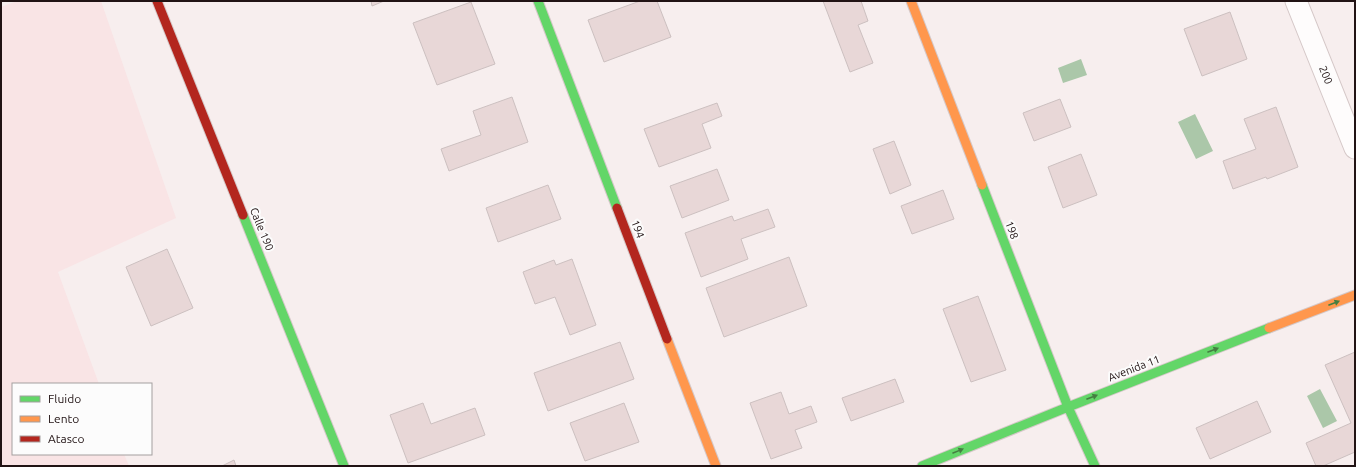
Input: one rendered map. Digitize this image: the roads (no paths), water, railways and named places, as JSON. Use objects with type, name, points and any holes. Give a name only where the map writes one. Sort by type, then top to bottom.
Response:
[{"type":"street","name":"Calle 190","points":[[157,1],[344,466]]},
{"type":"street","name":"194","points":[[538,1],[716,466]]},
{"type":"street","name":"198","points":[[911,1],[1068,407],[1095,466]]},
{"type":"street","name":"200","points":[[1296,1],[1355,148]]},
{"type":"street","name":"Avenida 11","points":[[922,466],[1068,407],[1355,295]]}]
